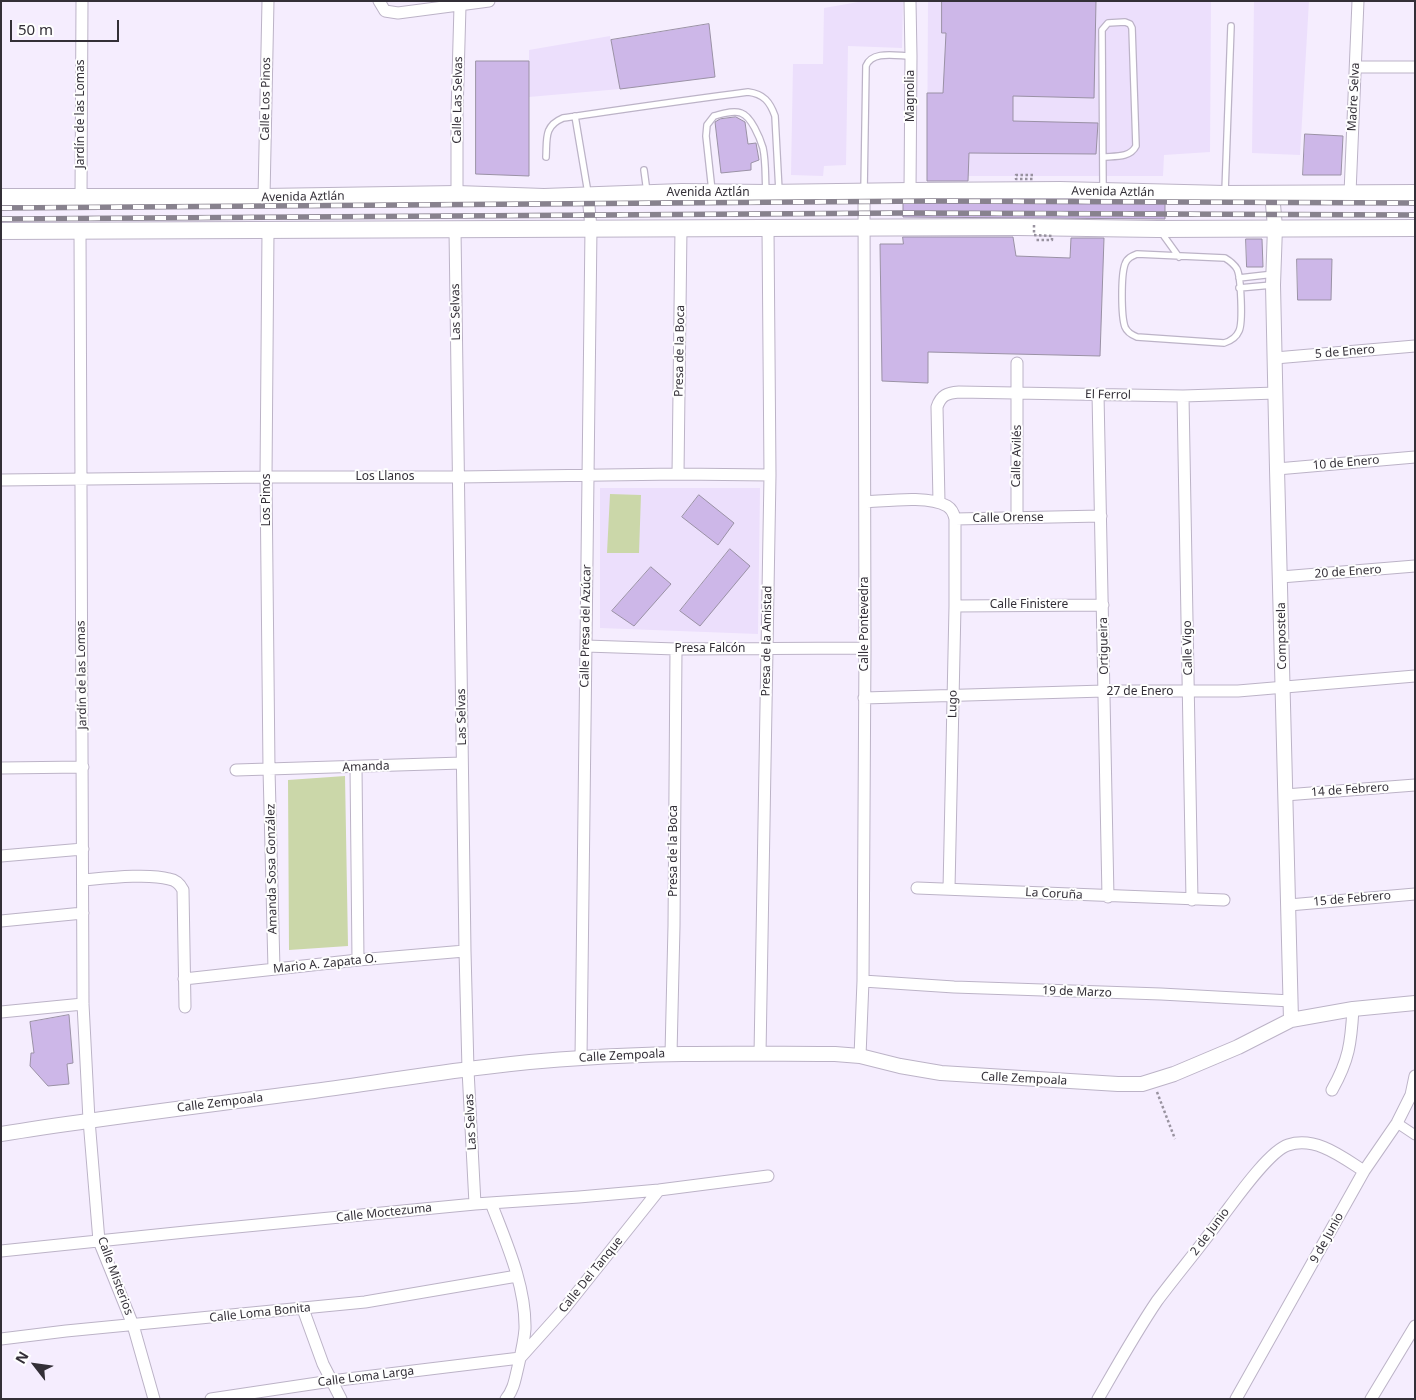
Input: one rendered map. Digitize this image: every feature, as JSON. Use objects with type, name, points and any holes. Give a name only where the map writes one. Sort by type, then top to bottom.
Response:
[{"type":"main road","name":"Avenida Aztlán","points":[[1,197],[264,197],[457,194],[544,197],[864,191],[1103,191],[1225,194],[1415,193]]},
{"type":"main road","points":[[1,232],[864,227],[1415,228]]},
{"type":"street","name":"Jardín de las Lomas","points":[[80,197],[82,1]]},
{"type":"street","name":"Calle Los Pinos","points":[[264,197],[268,1]]},
{"type":"street","points":[[382,6],[398,13],[460,3],[489,1]]},
{"type":"street","name":"Magnolia","points":[[910,1],[910,191]]},
{"type":"street","name":"Madre Selva","points":[[1350,193],[1358,1]]},
{"type":"street","name":"Calle Las Selvas","points":[[457,194],[460,3]]},
{"type":"street","points":[[1356,67],[1415,67]]},
{"type":"street","name":"Calle Pontevedra","points":[[860,1056],[863,981],[864,698],[866,648],[864,191]]},
{"type":"street","name":"Compostela","points":[[1272,193],[1275,227],[1277,469],[1291,1020]]},
{"type":"street","name":"Calle Presa del Azúcar","points":[[581,1058],[591,228],[588,195]]},
{"type":"street","name":"Presa de la Boca","points":[[678,474],[681,228]]},
{"type":"street","name":"Presa de la Amistad","points":[[760,1054],[770,475],[768,229]]},
{"type":"street","name":"Los Pinos","points":[[268,230],[266,477],[269,769]]},
{"type":"street","name":"Las Selvas","points":[[455,230],[465,951],[468,1070],[475,1204]]},
{"type":"street","name":"Jardín de las Lomas","points":[[80,231],[83,1004],[89,1120]]},
{"type":"street","name":"5 de Enero","points":[[1275,358],[1415,346]]},
{"type":"street","name":"Calle Avilés","points":[[1017,363],[1017,517]]},
{"type":"street","name":"El Ferrol","points":[[939,502],[937,407],[942,396],[946,394],[959,392],[1183,396],[1276,393]]},
{"type":"street","name":"Ortigueira","points":[[1098,394],[1108,897]]},
{"type":"street","name":"Calle Vigo","points":[[1183,396],[1192,900]]},
{"type":"street","name":"10 de Enero","points":[[1277,469],[1415,457]]},
{"type":"street","name":"Los Llanos","points":[[1,480],[678,474],[770,475]]},
{"type":"street","points":[[865,502],[924,500],[939,502]]},
{"type":"street","name":"Calle Orense","points":[[939,502],[951,510],[955,519],[1101,516]]},
{"type":"street","name":"Lugo","points":[[949,889],[955,519]]},
{"type":"street","name":"20 de Enero","points":[[1281,577],[1415,566]]},
{"type":"street","name":"Calle Finistere","points":[[955,606],[1103,605]]},
{"type":"street","name":"Presa Falcón","points":[[586,646],[676,649],[866,648]]},
{"type":"street","name":"Presa de la Boca","points":[[671,1054],[676,649]]},
{"type":"street","name":"27 de Enero","points":[[864,698],[1104,692],[1238,691],[1415,676]]},
{"type":"street","name":"Amanda","points":[[236,770],[356,768],[462,763]]},
{"type":"street","points":[[1,768],[83,767]]},
{"type":"street","points":[[356,768],[358,960]]},
{"type":"street","name":"Amanda Sosa González","points":[[269,769],[274,969]]},
{"type":"street","name":"14 de Febrero","points":[[1285,795],[1415,784]]},
{"type":"street","points":[[1,856],[83,850]]},
{"type":"street","points":[[83,880],[132,877],[163,878],[178,883],[183,890],[185,1007]]},
{"type":"street","name":"La Coruña","points":[[917,888],[1108,897],[1224,900]]},
{"type":"street","name":"15 de Febrero","points":[[1289,905],[1415,894]]},
{"type":"street","points":[[1,921],[83,913]]},
{"type":"street","name":"Mario A. Zapata O.","points":[[184,979],[358,960],[465,951]]},
{"type":"street","name":"19 de Marzo","points":[[863,981],[963,988],[1161,994],[1291,1002]]},
{"type":"street","points":[[1,1012],[83,1004]]},
{"type":"street","points":[[1291,1020],[1353,1009],[1415,1004]]},
{"type":"street","points":[[1332,1090],[1346,1061],[1351,1044],[1353,1009]]},
{"type":"street","name":"Calle Zempoala","points":[[1,1134],[89,1120],[468,1070],[581,1058],[671,1054],[860,1056],[900,1066],[941,1073],[1142,1084],[1174,1074],[1238,1047],[1291,1020]]},
{"type":"street","name":"9 de Junio","points":[[1236,1399],[1364,1171],[1397,1123],[1411,1095],[1415,1076]]},
{"type":"street","name":"Calle Misterios","points":[[89,1120],[99,1240],[133,1325],[154,1399]]},
{"type":"street","points":[[1397,1123],[1415,1135]]},
{"type":"street","name":"2 de Junio","points":[[1098,1399],[1157,1302],[1243,1188],[1277,1151],[1288,1145],[1302,1143],[1316,1145],[1340,1155],[1364,1171]]},
{"type":"street","name":"Calle Moctezuma","points":[[1,1251],[475,1204],[659,1190],[768,1176]]},
{"type":"street","name":"Calle Del Tanque","points":[[520,1358],[564,1309],[659,1190]]},
{"type":"street","points":[[491,1203],[517,1276],[523,1307],[525,1327],[513,1396]]},
{"type":"street","name":"Calle Loma Bonita","points":[[1,1339],[375,1301],[517,1276]]},
{"type":"street","points":[[303,1309],[316,1347],[341,1399]]},
{"type":"street","points":[[1371,1399],[1415,1326]]},
{"type":"street","name":"Calle Loma Larga","points":[[211,1399],[331,1381],[520,1358]]},
{"type":"lane","points":[[1103,157],[1129,154],[1136,146],[1132,28],[1130,24],[1125,22],[1108,23],[1102,30],[1103,191]]},
{"type":"lane","points":[[1225,194],[1231,26]]},
{"type":"lane","points":[[864,191],[867,62],[876,56],[911,56]]},
{"type":"lane","points":[[546,157],[548,129],[551,124],[563,118],[748,92],[757,93],[765,98],[775,116],[773,193]]},
{"type":"lane","points":[[712,193],[706,136],[708,125],[714,116],[732,112],[747,116],[763,148],[773,193]]},
{"type":"lane","points":[[575,116],[588,195]]},
{"type":"lane","points":[[644,170],[647,194]]},
{"type":"lane","points":[[1158,229],[1179,257]]},
{"type":"lane","points":[[1137,254],[1179,257],[1225,258],[1234,264],[1239,278],[1241,315],[1240,330],[1232,340],[1224,343],[1137,337],[1126,328],[1123,282],[1127,259],[1137,254]]},
{"type":"lane","points":[[1239,278],[1274,280]]},
{"type":"lane","points":[[1240,288],[1274,280]]},
{"type":"path","points":[[1033,174],[1016,175],[1016,179],[1034,179]]},
{"type":"path","points":[[1034,225],[1034,235],[1052,236],[1052,240],[1034,240]]},
{"type":"path","points":[[1153,1081],[1175,1138]]},
{"type":"shaded area","points":[[864,1],[903,1],[902,48],[848,46],[846,165],[824,166],[823,176],[791,175],[793,64],[823,64],[824,8]]},
{"type":"shaded area","points":[[928,1],[1211,1],[1210,152],[1164,155],[1163,176],[927,176]]},
{"type":"shaded area","points":[[1254,1],[1309,1],[1300,155],[1252,153]]},
{"type":"shaded area","points":[[610,36],[620,89],[529,97],[529,50]]},
{"type":"shaded area","points":[[600,488],[760,488],[758,634],[600,628]]},
{"type":"green space","points":[[610,494],[641,495],[639,553],[607,553]]},
{"type":"green space","points":[[345,776],[348,946],[289,950],[288,780]]},
{"type":"building","points":[[942,1],[1096,1],[1094,98],[1013,96],[1013,121],[1098,123],[1096,154],[969,153],[968,181],[927,181],[927,93],[943,93],[946,33],[942,33]]},
{"type":"building","points":[[709,24],[715,77],[620,89],[611,40]]},
{"type":"building","points":[[476,61],[529,61],[529,176],[476,174]]},
{"type":"building","points":[[736,117],[745,122],[748,144],[756,143],[759,160],[751,163],[751,170],[721,173],[715,122],[720,119]]},
{"type":"building","points":[[1305,134],[1343,136],[1341,175],[1303,175]]},
{"type":"building","points":[[1060,200],[1165,203],[1165,219],[903,217],[903,201]]},
{"type":"building","points":[[903,237],[1013,237],[1016,256],[1070,258],[1071,238],[1104,238],[1100,356],[928,352],[928,383],[882,381],[880,244],[903,244]]},
{"type":"building","points":[[1246,239],[1262,239],[1263,267],[1247,267]]},
{"type":"building","points":[[1297,259],[1332,259],[1331,300],[1298,300]]},
{"type":"building","points":[[699,495],[734,523],[718,545],[682,517]]},
{"type":"building","points":[[730,549],[750,566],[700,626],[680,611]]},
{"type":"building","points":[[651,567],[671,584],[634,626],[612,611]]},
{"type":"building","points":[[69,1015],[73,1063],[67,1064],[69,1084],[48,1086],[30,1066],[31,1053],[34,1053],[30,1022]]},
{"type":"railway","points":[[1,208],[932,201],[1415,203]]},
{"type":"railway","points":[[1,219],[902,213],[1415,215]]}]
